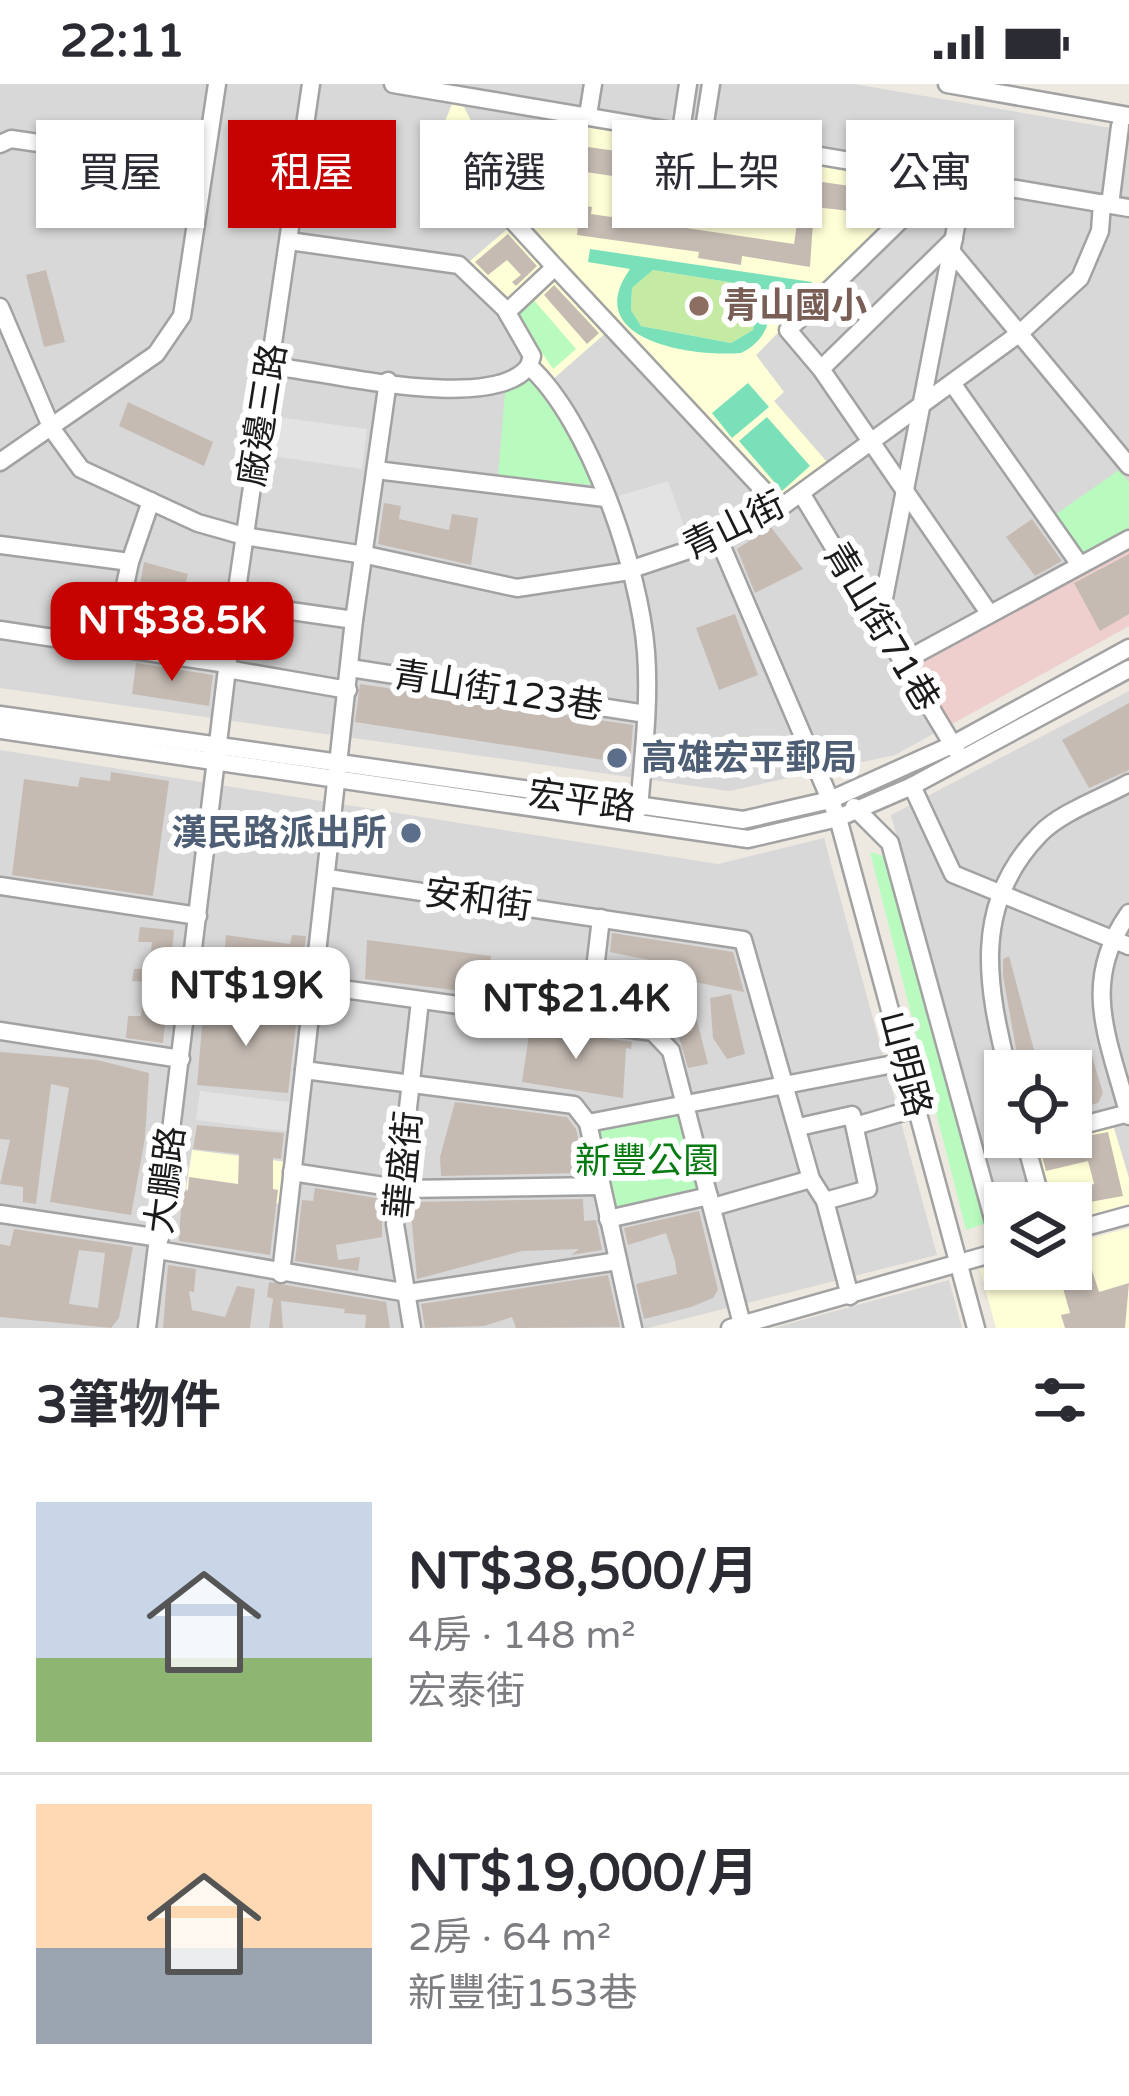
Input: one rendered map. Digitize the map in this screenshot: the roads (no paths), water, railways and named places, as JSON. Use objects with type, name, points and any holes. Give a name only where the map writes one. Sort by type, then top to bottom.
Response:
[{"type":"street","points":[[204,167],[217,84]]},
{"type":"street","name":"廠邊三路","points":[[217,754],[311,84]]},
{"type":"street","points":[[393,84],[617,120]]},
{"type":"street","points":[[588,115],[593,84]]},
{"type":"street","points":[[683,120],[688,84]]},
{"type":"street","points":[[705,120],[711,84]]},
{"type":"street","points":[[947,84],[1125,121]]},
{"type":"street","name":"青山街","points":[[0,307],[52,429],[81,469],[151,501],[244,536],[364,555],[517,588],[627,571],[719,540],[780,508],[1021,332],[1080,278],[1114,205],[1125,121]]},
{"type":"street","points":[[0,144],[11,139],[36,143]]},
{"type":"street","points":[[1014,188],[1114,205]]},
{"type":"street","points":[[0,462],[155,354],[182,316],[195,228]]},
{"type":"street","points":[[519,228],[780,508]]},
{"type":"street","points":[[893,228],[788,330],[821,369],[989,613]]},
{"type":"street","points":[[880,624],[956,228]]},
{"type":"street","points":[[272,365],[485,388],[520,378],[532,356],[507,313],[458,265],[289,241]]},
{"type":"street","points":[[821,369],[953,245]]},
{"type":"street","points":[[953,245],[1129,466]]},
{"type":"street","points":[[507,313],[555,267]]},
{"type":"street","points":[[529,366],[582,436],[605,498],[646,648],[639,809],[615,823]]},
{"type":"street","name":"青山街123巷","points":[[328,878],[355,620],[388,381]]},
{"type":"street","points":[[952,383],[1081,565]]},
{"type":"street","points":[[376,470],[605,498]]},
{"type":"street","name":"青山街71巷","points":[[801,493],[957,753]]},
{"type":"street","points":[[112,647],[130,562],[151,501]]},
{"type":"street","points":[[902,662],[1129,539]]},
{"type":"street","name":"山明路","points":[[719,540],[834,809],[976,1328]]},
{"type":"street","points":[[0,545],[130,562]]},
{"type":"street","points":[[235,603],[355,620]]},
{"type":"street","points":[[0,630],[348,690]]},
{"type":"street","name":"宏平路","points":[[340,774],[743,820],[860,808],[912,786],[957,753],[1129,648]]},
{"type":"street","name":"青山街123巷","points":[[350,668],[646,714]]},
{"type":"street","name":"宏平路","points":[[0,715],[727,840],[834,809],[1129,669]]},
{"type":"street","name":"宏平路","points":[[0,730],[217,754]]},
{"type":"street","name":"大鵬路","points":[[147,1328],[217,754]]},
{"type":"street","points":[[1003,1050],[988,988],[988,954],[1003,892],[1042,830],[1129,783]]},
{"type":"street","points":[[912,786],[952,874],[1120,942]]},
{"type":"street","name":"山明路","points":[[860,808],[890,843],[985,1182]]},
{"type":"street","points":[[280,1274],[328,878]]},
{"type":"street","name":"安和街","points":[[328,878],[743,940],[850,1296]]},
{"type":"street","points":[[0,886],[198,916]]},
{"type":"street","points":[[1092,1124],[1129,1114],[1121,1053],[1098,996],[1129,913]]},
{"type":"street","points":[[589,1021],[602,918]]},
{"type":"street","points":[[191,968],[653,1032],[671,1052],[688,1105],[739,1327],[984,1257]]},
{"type":"street","name":"華盛街","points":[[412,1328],[395,1224],[403,1189],[420,1001]]},
{"type":"street","points":[[0,1031],[181,1059]]},
{"type":"street","points":[[588,1124],[904,1062]]},
{"type":"street","points":[[304,1070],[574,1105],[588,1124],[634,1328]]},
{"type":"street","points":[[855,1126],[916,1108]]},
{"type":"street","points":[[799,1127],[852,1115],[868,1189],[825,1201]]},
{"type":"street","points":[[292,1172],[403,1189],[601,1186]]},
{"type":"street","points":[[608,1219],[812,1179]]},
{"type":"street","points":[[0,1214],[159,1244],[280,1274],[407,1293],[618,1261]]},
{"type":"street","points":[[1092,1225],[1129,1215]]},
{"type":"place","name":"青山國小","points":[[699,306]]},
{"type":"place","name":"高雄宏平郵局","points":[[617,758]]},
{"type":"place","name":"漢民路派出所","points":[[411,833]]},
{"type":"park label","name":"新豐公園","points":[[647,1161]]}]
